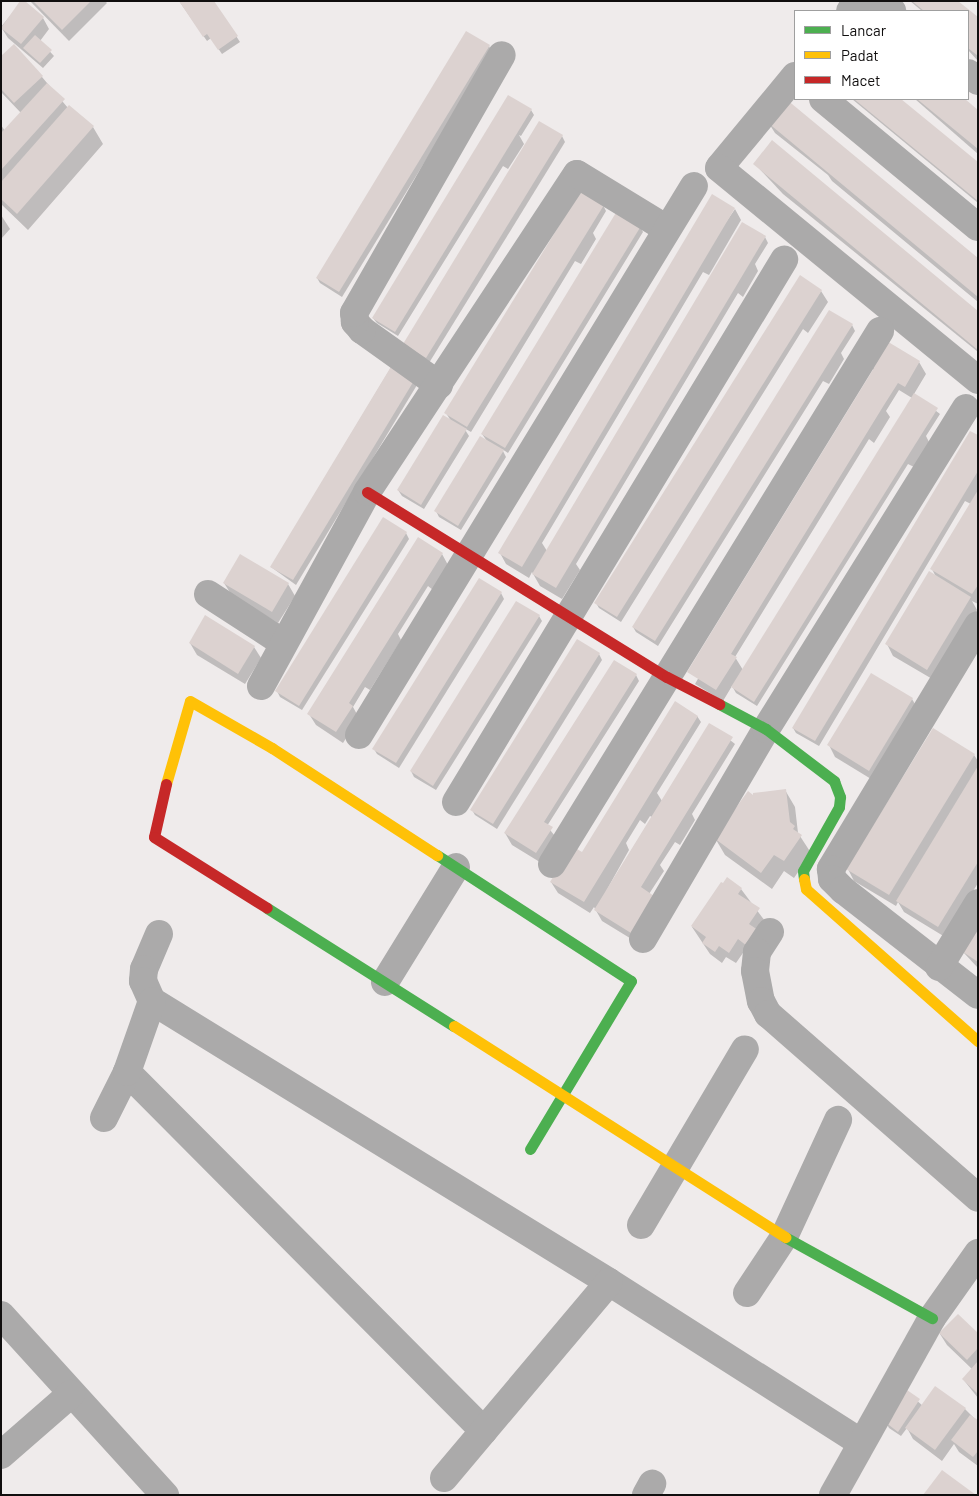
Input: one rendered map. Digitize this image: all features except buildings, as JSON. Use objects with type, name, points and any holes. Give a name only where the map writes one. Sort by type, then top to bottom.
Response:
[{"type":"street","points":[[880,1],[891,10]]},
{"type":"street","points":[[440,385],[362,330],[355,322],[354,313],[502,55]]},
{"type":"street","points":[[794,77],[719,168],[978,380]]},
{"type":"street","points":[[824,100],[978,227]]},
{"type":"street","points":[[260,686],[282,642],[367,492],[440,385],[577,174],[667,229]]},
{"type":"street","points":[[359,735],[467,554],[694,186]]},
{"type":"street","points":[[456,802],[784,260]]},
{"type":"street","points":[[552,864],[880,331]]},
{"type":"street","points":[[643,939],[766,729],[966,408]]},
{"type":"street","points":[[367,492],[667,677],[766,729],[834,781],[840,797],[839,807],[804,871],[806,889],[978,1041]]},
{"type":"street","points":[[208,594],[282,642]]},
{"type":"street","points":[[978,625],[831,869],[832,879],[843,890],[939,967],[978,995]]},
{"type":"street","points":[[530,1149],[561,1094],[631,981],[272,748],[190,701],[177,738],[154,837],[385,982],[561,1094],[674,1166],[784,1237],[932,1318]]},
{"type":"street","points":[[385,982],[456,866]]},
{"type":"street","points":[[939,967],[978,902]]},
{"type":"street","points":[[770,932],[757,952],[755,971],[761,1001],[768,1014],[978,1198]]},
{"type":"street","points":[[159,934],[144,969],[146,989],[152,1001],[609,1282],[860,1442]]},
{"type":"street","points":[[104,1118],[127,1072],[152,1001]]},
{"type":"street","points":[[640,1225],[745,1049]]},
{"type":"street","points":[[127,1072],[484,1431]]},
{"type":"street","points":[[747,1293],[784,1237],[838,1120]]},
{"type":"street","points":[[833,1495],[860,1442],[932,1318],[978,1253]]},
{"type":"street","points":[[444,1478],[609,1282]]},
{"type":"street","points":[[1,1315],[70,1394],[165,1495]]},
{"type":"street","points":[[1,1455],[70,1394]]},
{"type":"traffic: fast","points":[[719,704],[766,729],[834,781],[840,797],[839,807],[803,871],[804,879]]},
{"type":"traffic: fast","points":[[437,855],[631,981],[530,1149]]},
{"type":"traffic: fast","points":[[267,908],[454,1026]]},
{"type":"traffic: fast","points":[[785,1237],[932,1318]]},
{"type":"traffic: slow","points":[[166,784],[190,701],[272,748],[437,855]]},
{"type":"traffic: slow","points":[[804,879],[806,889],[978,1041]]},
{"type":"traffic: slow","points":[[454,1026],[785,1237]]},
{"type":"traffic: jam","points":[[367,492],[667,677],[719,704]]},
{"type":"traffic: jam","points":[[166,784],[154,837],[267,908]]}]
